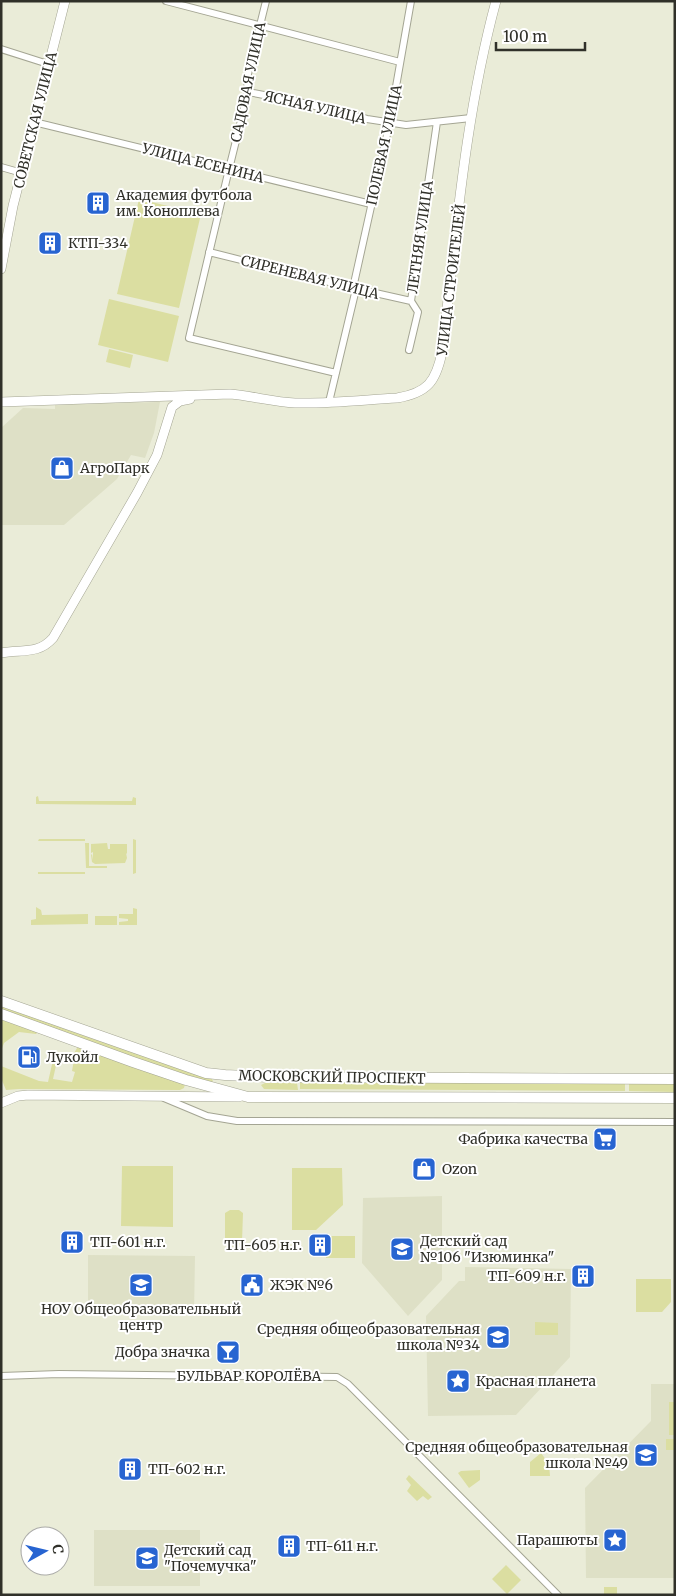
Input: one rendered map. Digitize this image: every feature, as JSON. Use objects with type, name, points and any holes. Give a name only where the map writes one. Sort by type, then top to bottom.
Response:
[{"type":"main road","name":"СОВЕТСКАЯ УЛИЦА","points":[[1,269],[13,206],[65,1]]},
{"type":"main road","name":"УЛИЦА СТРОИТЕЛЕЙ","points":[[230,394],[294,403],[329,402],[408,396],[425,389],[432,382],[437,373],[442,352],[471,118],[484,48],[496,1]]},
{"type":"main road","points":[[1,402],[230,394]]},
{"type":"main road","points":[[3,652],[33,651],[42,648],[53,638],[157,455],[172,407],[180,401],[230,394]]},
{"type":"main road","points":[[147,396],[162,400],[166,406],[168,416]]},
{"type":"main road","name":"МОСКОВСКИЙ ПРОСПЕКТ","points":[[1,1001],[206,1072],[225,1075],[268,1077],[675,1079]]},
{"type":"main road","name":"МОСКОВСКИЙ ПРОСПЕКТ","points":[[1,1014],[133,1062],[248,1097]]},
{"type":"main road","points":[[206,1072],[220,1082],[218,1086],[209,1086]]},
{"type":"main road","points":[[268,1077],[260,1081],[258,1087],[262,1094],[268,1097]]},
{"type":"main road","name":"МОСКОВСКИЙ ПРОСПЕКТ","points":[[1,1103],[18,1096],[28,1095],[675,1098]]},
{"type":"street","points":[[166,1],[400,62]]},
{"type":"street","name":"САДОВАЯ УЛИЦА","points":[[266,1],[247,78],[248,92],[189,338],[336,373]]},
{"type":"street","name":"ПОЛЕВАЯ УЛИЦА","points":[[329,402],[390,121],[411,1]]},
{"type":"street","points":[[1,49],[48,64]]},
{"type":"street","name":"ЯСНАЯ УЛИЦА","points":[[248,92],[295,100],[368,119],[406,125],[471,118]]},
{"type":"street","name":"УЛИЦА ЕСЕНИНА","points":[[34,122],[371,204]]},
{"type":"street","name":"ЛЕТНЯЯ УЛИЦА","points":[[409,350],[418,312],[411,301],[437,122]]},
{"type":"street","points":[[1,167],[22,173]]},
{"type":"street","name":"СИРЕНЕВАЯ УЛИЦА","points":[[209,252],[355,289],[411,301]]},
{"type":"street","points":[[160,1096],[207,1116],[237,1121],[675,1122]]},
{"type":"street","points":[[191,1110],[186,1102],[192,1096]]},
{"type":"street","name":"БУЛЬВАР КОРОЛЁВА","points":[[1,1376],[59,1374],[337,1377],[348,1384],[558,1595]]},
{"type":"shaded area","name":"АгроПарк","points":[[160,402],[154,433],[145,458],[131,455],[117,479],[64,525],[1,525],[1,428],[23,408],[55,409],[55,404]]},
{"type":"shaded area","name":"Детский сад №106 \"Изюминка\"","points":[[442,1196],[442,1280],[408,1316],[362,1263],[363,1198]]},
{"type":"shaded area","name":"НОУ Общеобразовательный центр","points":[[88,1255],[195,1256],[194,1314],[88,1314]]},
{"type":"shaded area","name":"Средняя общеобразовательная школа №34","points":[[465,1267],[571,1269],[570,1357],[516,1415],[428,1416],[426,1316],[459,1281],[465,1281]]},
{"type":"shaded area","name":"Средняя общеобразовательная школа №49","points":[[651,1384],[675,1384],[675,1578],[586,1578],[585,1488],[651,1421]]},
{"type":"shaded area","name":"Детский сад \"Почемучка\"","points":[[94,1530],[200,1530],[200,1586],[94,1586]]},
{"type":"green space","points":[[139,199],[201,214],[179,308],[117,294]]},
{"type":"green space","points":[[109,299],[179,316],[168,362],[98,345]]},
{"type":"green space","points":[[109,349],[133,355],[130,368],[106,362]]},
{"type":"green space","points":[[38,796],[39,801],[132,801],[133,797],[136,798],[136,805],[36,804],[36,797]]},
{"type":"green space","points":[[39,839],[85,839],[85,841],[38,841]]},
{"type":"green space","points":[[133,839],[136,840],[136,873],[133,874]]},
{"type":"green space","points":[[85,843],[89,843],[89,866],[107,866],[107,868],[86,868]]},
{"type":"green space","points":[[107,843],[108,849],[110,849],[110,844],[127,844],[125,863],[95,864],[92,862],[91,855],[93,860],[93,852],[91,853],[91,844]]},
{"type":"green space","points":[[38,872],[85,872],[85,874],[38,874]]},
{"type":"green space","points":[[36,907],[41,910],[42,915],[88,914],[88,924],[31,925],[31,920],[36,919]]},
{"type":"green space","points":[[133,908],[137,909],[137,925],[119,925],[119,922],[128,921],[128,919],[119,918],[119,914],[133,914]]},
{"type":"green space","points":[[95,916],[117,916],[117,925],[95,925]]},
{"type":"green space","points":[[1,1005],[211,1078],[213,1081],[211,1083],[146,1062],[1,1011]]},
{"type":"green space","points":[[1,1018],[38,1032],[36,1034],[19,1032],[4,1043],[1,1051]]},
{"type":"green space","points":[[79,1045],[185,1084],[184,1088],[180,1090],[6,1090],[1,1078],[1,1066],[39,1081],[48,1082],[53,1060],[57,1061],[53,1079],[72,1082],[75,1072],[72,1071],[74,1053]]},
{"type":"green space","points":[[267,1082],[297,1083],[298,1090],[264,1089],[261,1085]]},
{"type":"green space","points":[[300,1082],[625,1084],[625,1091],[300,1089]]},
{"type":"green space","points":[[629,1084],[675,1084],[675,1092],[629,1091]]},
{"type":"green space","points":[[122,1166],[173,1166],[173,1227],[121,1226]]},
{"type":"green space","points":[[292,1168],[342,1168],[343,1205],[316,1230],[292,1230]]},
{"type":"green space","points":[[230,1210],[239,1210],[243,1213],[242,1242],[238,1247],[229,1246],[225,1242],[225,1213]]},
{"type":"green space","points":[[326,1236],[355,1236],[355,1258],[326,1258]]},
{"type":"green space","points":[[636,1279],[671,1279],[671,1302],[662,1312],[636,1312]]},
{"type":"green space","points":[[535,1322],[558,1323],[558,1335],[535,1335]]},
{"type":"green space","points":[[669,1402],[675,1402],[675,1435],[669,1435]]},
{"type":"green space","points":[[666,1439],[675,1439],[675,1450],[666,1450]]},
{"type":"green space","points":[[541,1453],[549,1464],[550,1476],[530,1476],[530,1462]]},
{"type":"green space","points":[[480,1470],[480,1480],[469,1488],[458,1473],[461,1471]]},
{"type":"green space","points":[[409,1475],[432,1497],[428,1500],[423,1496],[417,1501],[407,1491],[411,1485],[406,1479]]},
{"type":"green space","points":[[506,1565],[521,1580],[507,1594],[492,1579]]},
{"type":"green space","points":[[604,1587],[617,1587],[617,1595],[604,1595]]},
{"type":"place","name":"Академия футбола им. Коноплева","points":[[98,203]]},
{"type":"place","name":"КТП-334","points":[[50,243]]},
{"type":"place","name":"АгроПарк","points":[[62,468]]},
{"type":"place","name":"Лукойл","points":[[29,1057]]},
{"type":"place","name":"Фабрика качества","points":[[605,1139]]},
{"type":"place","name":"Ozon","points":[[424,1169]]},
{"type":"place","name":"ТП-601 н.г.","points":[[72,1242]]},
{"type":"place","name":"ТП-605 н.г.","points":[[320,1245]]},
{"type":"place","name":"Детский сад №106 \"Изюминка\"","points":[[402,1249]]},
{"type":"place","name":"ТП-609 н.г.","points":[[583,1276]]},
{"type":"place","name":"НОУ Общеобразовательный центр","points":[[141,1285]]},
{"type":"place","name":"ЖЭК №6","points":[[252,1285]]},
{"type":"place","name":"Средняя общеобразовательная школа №34","points":[[498,1337]]},
{"type":"place","name":"Добра значка","points":[[228,1352]]},
{"type":"place","name":"Красная планета","points":[[458,1381]]},
{"type":"place","name":"Средняя общеобразовательная школа №49","points":[[646,1455]]},
{"type":"place","name":"ТП-602 н.г.","points":[[130,1469]]},
{"type":"place","name":"Парашюты","points":[[615,1540]]},
{"type":"place","name":"ТП-611 н.г.","points":[[289,1546]]},
{"type":"place","name":"Детский сад \"Почемучка\"","points":[[147,1558]]}]
